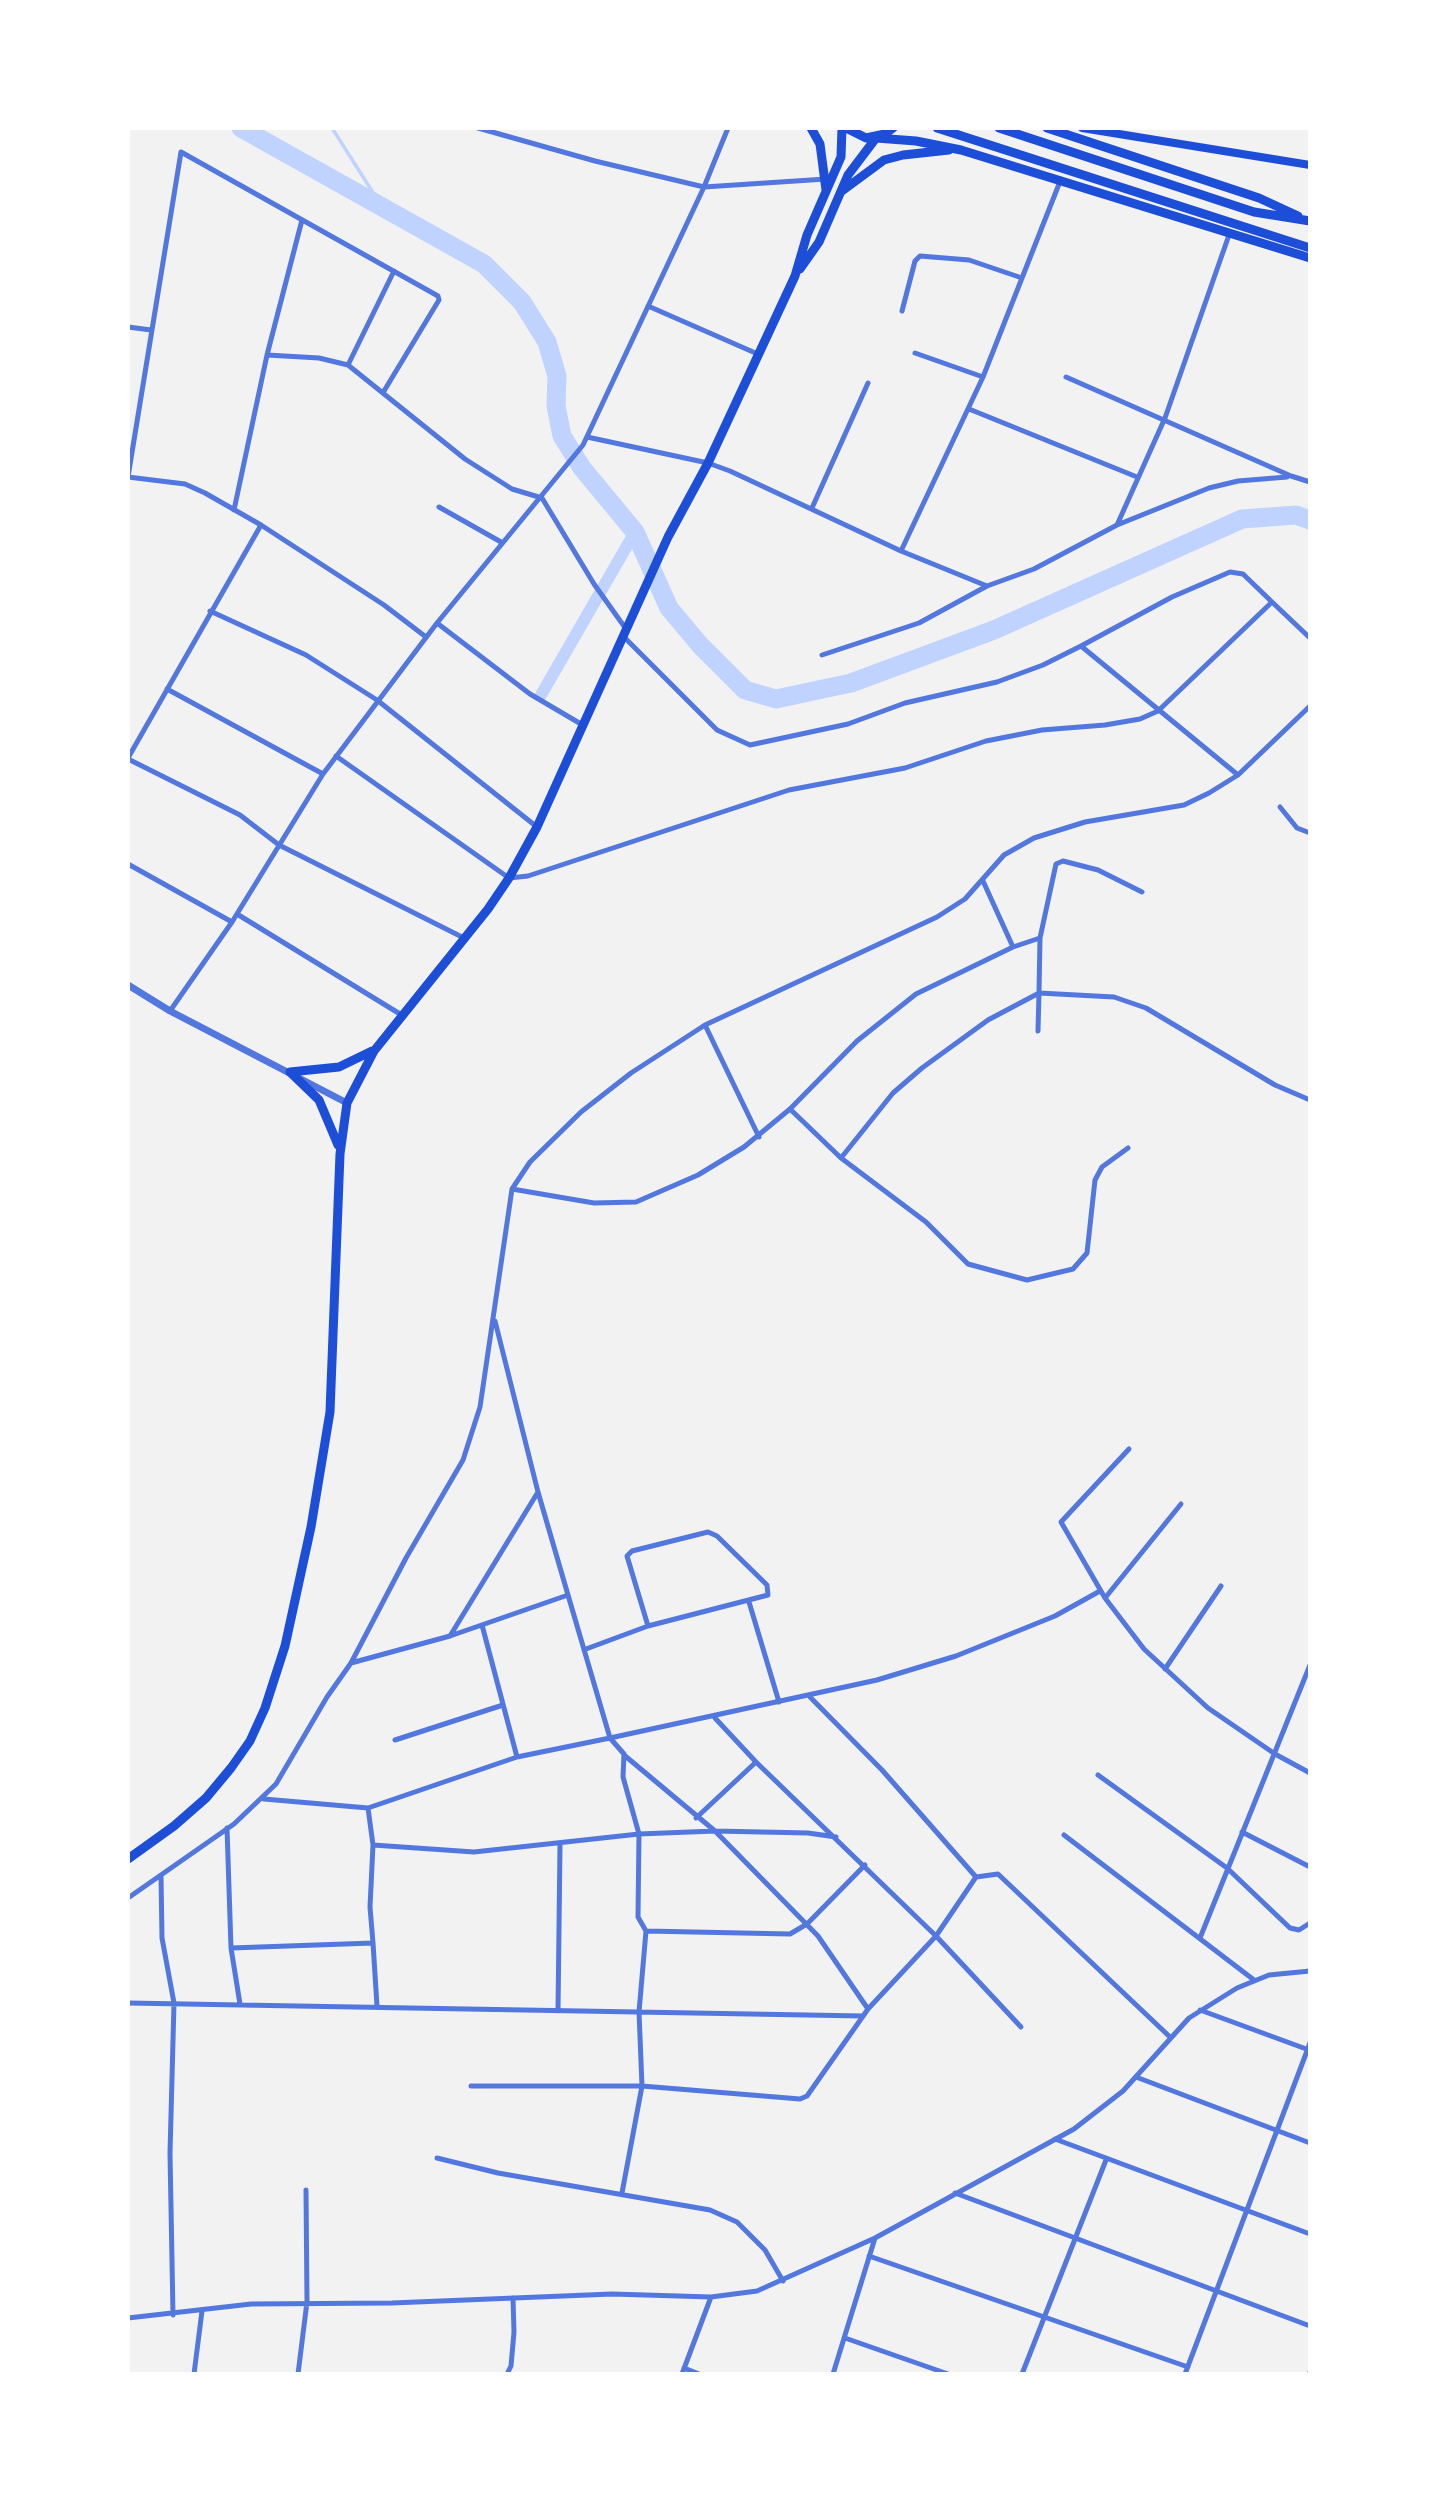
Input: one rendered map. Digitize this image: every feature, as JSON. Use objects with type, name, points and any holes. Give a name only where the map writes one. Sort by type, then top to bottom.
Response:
[{"type":"main road","points":[[811,128],[820,144],[826,193]]},
{"type":"main road","points":[[128,1859],[190,1812],[231,1768],[255,1730],[285,1646],[311,1527],[330,1412],[340,1154],[347,1102],[374,1051],[400,1014],[466,939],[509,878],[537,827],[581,724],[668,537],[708,463],[795,276],[807,235],[841,157],[844,128],[857,136],[916,141],[961,150],[1310,258]]},
{"type":"main road","points":[[795,276],[819,242],[854,165],[876,138],[893,128]]},
{"type":"main road","points":[[937,128],[1310,247]]},
{"type":"main road","points":[[999,128],[1254,212],[1310,221]]},
{"type":"main road","points":[[1047,128],[1259,198],[1310,221]]},
{"type":"main road","points":[[1082,128],[1310,165]]},
{"type":"main road","points":[[840,192],[884,160],[903,155],[961,150]]},
{"type":"main road","points":[[290,1072],[339,1067],[374,1051]]},
{"type":"main road","points":[[290,1072],[318,1100],[331,1124],[340,1154]]},
{"type":"street","points":[[478,128],[595,161],[704,187],[825,179]]},
{"type":"street","points":[[170,1011],[232,922],[336,756],[501,542],[549,490],[583,445],[704,187],[728,128]]},
{"type":"street","points":[[384,391],[439,300],[437,295],[181,152],[128,477],[185,484],[234,510],[384,605],[426,638]]},
{"type":"street","points":[[901,551],[983,377],[1061,179]]},
{"type":"street","points":[[234,510],[267,355],[302,220]]},
{"type":"street","points":[[1117,525],[1165,418],[1229,235]]},
{"type":"street","points":[[902,311],[915,261],[920,256],[969,260],[1022,278]]},
{"type":"street","points":[[348,365],[394,271]]},
{"type":"street","points":[[648,306],[760,355]]},
{"type":"street","points":[[128,327],[151,330]]},
{"type":"street","points":[[915,353],[983,377]]},
{"type":"street","points":[[267,355],[319,358],[348,365],[384,391],[432,435],[465,459],[512,489],[542,498],[594,584],[626,629],[717,730],[750,745],[848,724],[905,704],[997,682],[1043,665],[1172,597],[1230,572],[1243,573],[1310,638]]},
{"type":"street","points":[[1066,377],[1310,482]]},
{"type":"street","points":[[812,508],[869,383]]},
{"type":"street","points":[[969,409],[1137,477]]},
{"type":"street","points":[[587,437],[708,463],[812,508],[901,551],[987,586]]},
{"type":"street","points":[[822,655],[919,623],[987,586],[1034,569],[1117,525],[1209,488],[1238,481],[1291,476]]},
{"type":"street","points":[[439,507],[501,542]]},
{"type":"street","points":[[261,525],[128,759],[240,815],[279,845],[466,939]]},
{"type":"street","points":[[336,756],[509,878],[545,871],[789,790],[905,768],[986,741],[1042,730],[1105,725],[1158,711],[1272,602]]},
{"type":"street","points":[[210,611],[306,655],[377,700],[537,827]]},
{"type":"street","points":[[437,623],[530,694],[581,724]]},
{"type":"street","points":[[1081,646],[1238,775]]},
{"type":"street","points":[[167,689],[323,774]]},
{"type":"street","points":[[128,1898],[227,1828],[264,1799],[276,1784],[327,1697],[351,1663],[406,1558],[463,1460],[480,1406],[512,1189],[530,1162],[581,1112],[631,1073],[705,1025],[937,918],[965,900],[1004,855],[1034,838],[1085,822],[1184,805],[1238,775],[1310,706]]},
{"type":"street","points":[[1280,807],[1297,828],[1310,833]]},
{"type":"street","points":[[1038,1031],[1040,938],[1056,864],[1063,862],[1098,870],[1142,892]]},
{"type":"street","points":[[128,864],[232,922]]},
{"type":"street","points":[[983,881],[1013,947]]},
{"type":"street","points":[[237,914],[400,1014]]},
{"type":"street","points":[[512,1189],[594,1203],[636,1202],[698,1175],[759,1137],[857,1041],[916,994],[1013,947],[1040,938]]},
{"type":"street","points":[[128,985],[170,1011],[347,1102]]},
{"type":"street","points":[[841,1158],[892,1093],[922,1068],[988,1020],[1039,993],[1114,998],[1146,1008],[1275,1085],[1310,1100]]},
{"type":"street","points":[[705,1025],[759,1137]]},
{"type":"street","points":[[790,1109],[841,1158],[926,1222],[968,1264],[1027,1280],[1073,1269],[1087,1253],[1095,1180],[1102,1167],[1128,1148]]},
{"type":"street","points":[[494,1318],[538,1492],[610,1738],[624,1754],[696,1818],[715,1831],[807,1924],[868,2009]]},
{"type":"street","points":[[1129,1449],[1061,1522],[1100,1591],[1129,1632],[1165,1669],[1208,1708],[1275,1754],[1310,1773]]},
{"type":"street","points":[[450,1636],[538,1492]]},
{"type":"street","points":[[1105,1598],[1181,1504]]},
{"type":"street","points":[[586,1649],[648,1626],[749,1602],[768,1595],[767,1585],[717,1536],[703,1532],[628,1554],[648,1626]]},
{"type":"street","points":[[1165,1669],[1222,1586]]},
{"type":"street","points":[[264,1799],[368,1808],[517,1757],[810,1697],[956,1656],[1055,1616],[1100,1591]]},
{"type":"street","points":[[351,1663],[450,1636],[568,1595]]},
{"type":"street","points":[[749,1602],[779,1702]]},
{"type":"street","points":[[482,1625],[517,1757]]},
{"type":"street","points":[[1200,1938],[1310,1665]]},
{"type":"street","points":[[810,1697],[882,1770],[976,1877]]},
{"type":"street","points":[[396,1740],[503,1705]]},
{"type":"street","points":[[715,1718],[756,1762],[936,1936],[1021,2027]]},
{"type":"street","points":[[622,2193],[642,2087],[639,2012],[646,1931],[638,1917],[639,1834],[622,1777],[624,1754]]},
{"type":"street","points":[[696,1818],[756,1762]]},
{"type":"street","points":[[1098,1775],[1227,1868],[1290,1928],[1299,1930],[1310,1923]]},
{"type":"street","points":[[368,1808],[373,1844],[370,1907],[377,2006]]},
{"type":"street","points":[[227,1828],[231,1948],[240,2004]]},
{"type":"street","points":[[373,1844],[474,1852],[639,1834],[715,1831],[808,1833],[836,1837]]},
{"type":"street","points":[[1242,1832],[1310,1867]]},
{"type":"street","points":[[1064,1835],[1254,1980]]},
{"type":"street","points":[[558,2011],[561,1844]]},
{"type":"street","points":[[646,1931],[790,1934],[807,1924],[865,1865]]},
{"type":"street","points":[[471,2086],[642,2087],[800,2099],[807,2096],[868,2009],[936,1936],[976,1877],[990,1873],[998,1874],[1170,2037]]},
{"type":"street","points":[[161,1875],[162,1938],[174,2003],[170,2152],[173,2315]]},
{"type":"street","points":[[231,1948],[373,1943]]},
{"type":"street","points":[[128,2318],[173,2315],[251,2304],[612,2294],[711,2297],[757,2291],[875,2238],[1055,2139],[1107,2106],[1170,2037],[1200,2010],[1254,1980],[1310,1971]]},
{"type":"street","points":[[128,2003],[863,2016]]},
{"type":"street","points":[[1185,2374],[1309,2047],[1200,2010]]},
{"type":"street","points":[[1136,2077],[1310,2143]]},
{"type":"street","points":[[1055,2139],[1310,2234]]},
{"type":"street","points":[[437,2158],[498,2173],[710,2210],[737,2222],[765,2250],[783,2281]]},
{"type":"street","points":[[1022,2374],[1106,2160]]},
{"type":"street","points":[[298,2374],[307,2302],[306,2190]]},
{"type":"street","points":[[955,2193],[1310,2326]]},
{"type":"street","points":[[833,2374],[875,2238]]},
{"type":"street","points":[[869,2256],[1188,2367]]},
{"type":"street","points":[[699,2374],[683,2371],[711,2297]]},
{"type":"street","points":[[507,2374],[511,2366],[514,2332],[513,2298]]},
{"type":"street","points":[[194,2374],[202,2311]]},
{"type":"street","points":[[845,2338],[948,2374]]},
{"type":"waterway","points":[[241,128],[484,264],[522,302],[547,342],[557,376],[556,406],[562,436],[582,468],[635,532],[669,608],[700,645],[745,690],[776,699],[851,683],[994,630],[1242,519],[1296,515],[1310,520]]},
{"type":"waterway","points":[[332,128],[379,202]]},
{"type":"waterway","points":[[541,695],[635,532]]}]
